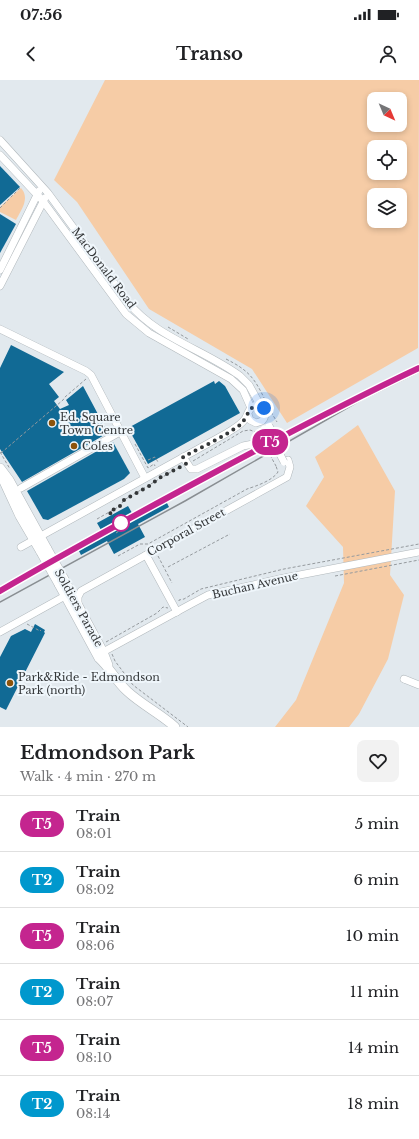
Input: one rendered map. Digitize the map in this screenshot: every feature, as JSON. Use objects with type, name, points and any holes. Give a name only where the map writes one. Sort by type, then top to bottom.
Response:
[{"type":"main road","name":"Soldiers Parade","points":[[0,468],[10,480],[37,538],[63,583],[79,606],[103,652],[108,666],[117,680],[127,691],[175,727]]},
{"type":"main road","name":"Soldiers Parade","points":[[0,473],[20,516],[37,538]]},
{"type":"main road","name":"Soldiers Parade","points":[[63,583],[65,596],[99,658],[108,666]]},
{"type":"street","name":"MacDonald Road","points":[[0,140],[48,193],[133,308],[157,328],[229,368],[240,376],[249,385],[260,405]]},
{"type":"street","name":"MacDonald Road","points":[[0,155],[37,194],[126,314],[149,333],[232,379],[242,390],[250,411]]},
{"type":"street","points":[[0,270],[41,186]]},
{"type":"street","points":[[0,285],[48,193]]},
{"type":"street","points":[[126,314],[133,308]]},
{"type":"street","points":[[0,329],[86,371],[91,375],[113,414],[120,432],[145,478]]},
{"type":"street","points":[[21,547],[145,478],[184,460],[242,423],[255,405],[260,405],[269,415]]},
{"type":"street","points":[[250,411],[250,420],[257,423],[264,429],[269,415]]},
{"type":"street","points":[[227,433],[262,421],[269,415]]},
{"type":"street","name":"Corporal Street","points":[[80,591],[287,477],[290,471],[286,461],[264,429]]},
{"type":"street","points":[[20,488],[120,432]]},
{"type":"street","points":[[184,460],[191,469],[197,469],[243,446],[253,444]]},
{"type":"street","name":"Buchan Avenue","points":[[103,652],[200,599],[213,594],[284,578],[419,552]]},
{"type":"street","points":[[146,555],[176,612]]},
{"type":"street","points":[[63,583],[74,590],[80,591],[78,598],[79,606]]},
{"type":"street","points":[[0,632],[65,596]]},
{"type":"street","points":[[404,679],[419,685]]},
{"type":"path","points":[[0,208],[26,183]]},
{"type":"path","points":[[166,326],[192,341]]},
{"type":"path","points":[[223,358],[242,368],[254,378],[269,406]]},
{"type":"path","points":[[0,453],[91,375]]},
{"type":"path","points":[[269,415],[277,422]]},
{"type":"path","points":[[98,519],[120,506],[124,500],[149,486],[184,460],[243,431],[264,429],[278,472],[276,475],[257,486],[247,489],[148,544],[140,544],[118,556]]},
{"type":"path","points":[[148,461],[156,457],[158,462]]},
{"type":"path","points":[[107,535],[125,525],[128,526]]},
{"type":"path","points":[[115,530],[117,532],[122,529]]},
{"type":"path","points":[[168,567],[230,534]]},
{"type":"path","points":[[179,600],[184,599],[201,589],[284,569],[419,544]]},
{"type":"path","points":[[335,576],[419,560]]},
{"type":"path","points":[[165,569],[172,583]]},
{"type":"path","points":[[106,642],[157,613],[164,607]]},
{"type":"path","points":[[25,623],[40,630]]},
{"type":"path","points":[[114,658],[133,685],[188,727]]},
{"type":"shaded area","points":[[105,80],[419,80],[418,348],[287,423],[252,369],[149,309],[77,202],[54,180]]},
{"type":"shaded area","points":[[21,188],[24,192],[25,200],[23,208],[16,220],[0,212],[0,207]]},
{"type":"shaded area","points":[[358,425],[395,491],[390,575],[404,595],[388,659],[359,714],[349,727],[275,727],[296,700],[344,583],[343,547],[306,506],[324,477],[315,457]]},
{"type":"building","points":[[0,166],[20,187],[0,205]]},
{"type":"building","points":[[0,214],[16,224],[0,253]]},
{"type":"building","name":"Ed. Square Town Centre","points":[[11,345],[64,372],[49,384],[59,397],[54,401],[60,409],[69,405],[66,400],[83,386],[108,433],[22,482],[0,449],[0,368]]},
{"type":"building","points":[[214,381],[215,384],[219,381],[225,386],[240,413],[148,464],[128,428]]},
{"type":"building","points":[[113,442],[130,473],[124,479],[48,520],[43,519],[27,491]]},
{"type":"building","points":[[166,501],[169,507],[138,524],[145,537],[114,554],[107,541],[81,555],[78,549],[104,535],[97,523],[128,506],[135,518]]},
{"type":"building","name":"Park&Ride - Edmondson Park (north)","points":[[35,624],[45,630],[45,633],[6,710],[0,707],[0,657],[11,636],[25,629],[31,632]]},
{"type":"railway","points":[[0,602],[185,501],[361,400],[419,372]]},
{"type":"railway","points":[[0,591],[176,493],[323,415]]},
{"type":"train","name":"T5","points":[[0,591],[37,569],[288,433],[419,368]]},
{"type":"place","name":"Ed. Square Town Centre","points":[[52,423]]},
{"type":"place","name":"Coles","points":[[74,446]]},
{"type":"place","name":"Park&Ride - Edmondson Park (north)","points":[[10,683]]},
{"type":"route","points":[[121,523],[109,512],[120,506],[124,500],[149,486],[161,477],[186,464],[183,457],[227,433],[240,424],[244,421],[249,410],[253,406],[260,405],[264,408]]}]
